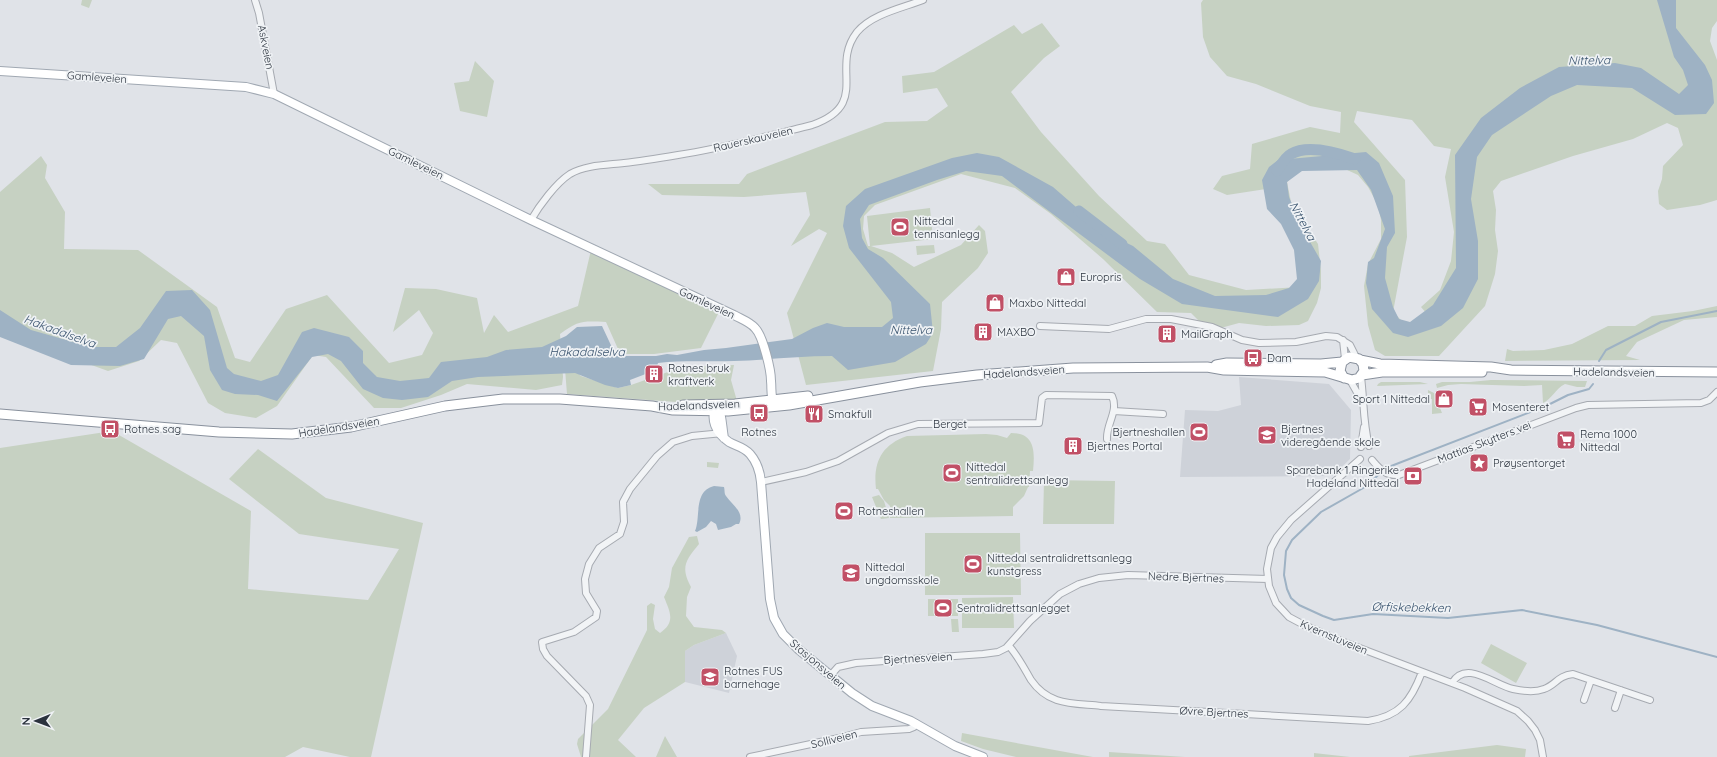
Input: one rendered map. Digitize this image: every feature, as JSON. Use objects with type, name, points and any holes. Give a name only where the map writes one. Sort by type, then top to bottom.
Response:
[{"type":"highway","points":[[1349,357],[1358,359],[1364,366],[1361,376],[1354,380],[1347,379],[1340,372],[1344,360],[1349,357]]},
{"type":"highway","name":"Hadelandsveien","points":[[1358,359],[1380,364],[1491,366],[1511,370]]},
{"type":"highway","name":"Hadelandsveien","points":[[0,414],[219,432],[274,435],[302,434],[341,429],[438,407],[496,400],[560,399],[718,409],[827,394],[842,395],[938,380],[1033,370],[1109,367],[1207,367],[1227,364],[1322,364],[1344,360]]},
{"type":"highway","name":"Hadelandsveien","points":[[1207,367],[1224,370],[1320,372],[1347,379]]},
{"type":"highway","name":"Hadelandsveien","points":[[1361,376],[1376,372],[1498,372],[1511,370],[1717,372]]},
{"type":"main road","name":"Gamleveien","points":[[0,71],[246,87],[260,89],[274,94],[531,220],[734,315],[753,326],[758,332],[768,364],[771,380],[776,388],[776,402]]},
{"type":"main road","points":[[718,409],[714,425],[722,434]]},
{"type":"main road","name":"Stasjonsveien","points":[[722,434],[751,454],[758,465],[762,482],[769,591],[774,618],[783,634],[830,676],[865,702],[916,723],[955,746],[983,757]]},
{"type":"street","name":"Askveien","points":[[255,0],[274,94]]},
{"type":"street","name":"Rauerskauveien","points":[[531,220],[558,185],[570,174],[577,171],[717,148],[812,125],[829,118],[840,109],[844,101],[846,92],[847,57],[849,48],[858,31],[864,25],[881,16],[922,0]]},
{"type":"street","points":[[1040,326],[1109,329],[1146,319],[1164,319],[1212,327],[1242,340],[1259,344],[1296,342],[1330,336],[1337,337],[1350,344],[1358,359]]},
{"type":"street","points":[[1343,340],[1344,360]]},
{"type":"street","points":[[1361,376],[1364,426],[1361,447]]},
{"type":"street","points":[[1347,379],[1363,403]]},
{"type":"street","name":"Mattias Skytters vei","points":[[1372,460],[1378,468],[1387,474],[1396,475],[1408,472],[1581,406],[1698,403],[1709,400],[1717,392]]},
{"type":"street","name":"Berget","points":[[762,482],[806,472],[838,461],[888,433],[918,424],[1039,423],[1042,398],[1046,395],[1112,396],[1115,404],[1114,411]]},
{"type":"street","points":[[1107,439],[1114,411],[1163,414]]},
{"type":"street","points":[[1364,426],[1369,446]]},
{"type":"street","points":[[586,757],[590,705],[586,696],[548,656],[543,649],[542,642],[574,632],[596,617],[597,611],[586,593],[585,579],[588,564],[599,548],[620,534],[623,528],[622,510],[625,497],[657,456],[678,439],[722,434]]},
{"type":"street","name":"Kvernstuveien","points":[[1360,460],[1320,494],[1279,533],[1269,555],[1268,579],[1270,590],[1276,603],[1285,614],[1292,619],[1336,639],[1452,683],[1520,713],[1535,730],[1540,740],[1543,757]]},
{"type":"street","name":"Nedre Bjertnes","points":[[1009,646],[1030,621],[1054,598],[1072,587],[1099,578],[1133,575],[1268,579]]},
{"type":"street","name":"Bjertnesveien","points":[[830,676],[838,667],[852,663],[989,654],[1002,651],[1009,646]]},
{"type":"street","name":"Øvre Bjertnes","points":[[1009,646],[1034,684],[1049,698],[1066,702],[1109,706],[1368,721],[1388,716],[1405,705],[1412,696],[1422,672]]},
{"type":"street","points":[[1452,683],[1459,675],[1466,672],[1475,674],[1512,689],[1528,691],[1543,689],[1565,675],[1573,674],[1650,700]]},
{"type":"street","points":[[1584,700],[1591,680]]},
{"type":"street","points":[[1615,708],[1621,690]]},
{"type":"street","name":"Solliveien","points":[[750,757],[861,732],[910,729],[914,727],[916,723]]},
{"type":"shaded area","name":"Bjertnes videregående skole","points":[[1239,377],[1329,384],[1351,410],[1350,459],[1332,476],[1180,477],[1185,410],[1218,411],[1241,405]]},
{"type":"shaded area","points":[[726,633],[737,656],[729,693],[685,682],[685,651],[694,645]]},
{"type":"green space","points":[[82,0],[92,0],[89,8],[81,5]]},
{"type":"green space","points":[[1203,0],[1717,0],[1717,21],[1712,28],[1710,41],[1717,60],[1717,200],[1700,205],[1667,210],[1659,204],[1658,191],[1662,179],[1663,166],[1683,145],[1678,128],[1667,123],[1633,139],[1573,156],[1501,181],[1493,191],[1496,210],[1495,230],[1498,251],[1495,274],[1485,306],[1439,356],[1385,356],[1375,350],[1368,325],[1364,286],[1368,264],[1381,239],[1381,220],[1378,205],[1368,187],[1358,175],[1345,169],[1303,167],[1287,182],[1291,202],[1318,244],[1321,288],[1317,303],[1308,321],[1299,325],[1266,326],[1239,323],[1217,329],[1199,321],[1191,313],[1157,312],[1103,259],[1051,214],[1015,188],[961,174],[875,205],[864,216],[863,229],[868,246],[870,246],[867,216],[930,208],[933,239],[871,246],[892,253],[914,267],[961,245],[979,225],[985,231],[988,253],[978,268],[942,302],[941,329],[933,371],[806,385],[787,313],[827,233],[819,229],[791,246],[810,215],[806,192],[744,197],[662,195],[648,184],[739,184],[747,174],[885,122],[927,121],[948,106],[937,88],[903,93],[902,76],[934,72],[1014,25],[1022,34],[1042,23],[1060,46],[1044,58],[1011,92],[1041,132],[1099,196],[1147,241],[1165,244],[1189,275],[1246,290],[1300,287],[1307,257],[1266,189],[1227,195],[1213,189],[1222,176],[1250,169],[1252,144],[1310,127],[1340,133],[1341,112],[1310,106],[1256,84],[1227,76],[1210,57],[1203,37],[1201,3]],"holes":[[[1357,111],[1412,120],[1434,146],[1451,149],[1445,177],[1454,232],[1451,261],[1440,290],[1421,307],[1433,321],[1411,330],[1393,312],[1407,237],[1405,180],[1354,122]]]},
{"type":"green space","points":[[475,61],[494,81],[487,117],[460,111],[454,83],[469,81]]},
{"type":"green space","points":[[41,156],[47,165],[45,178],[65,212],[64,249],[138,250],[217,307],[235,358],[250,362],[286,309],[327,295],[389,363],[422,355],[433,333],[419,310],[393,332],[405,288],[436,289],[477,298],[484,333],[494,315],[508,332],[578,306],[591,250],[720,310],[701,348],[654,354],[624,354],[618,349],[606,322],[582,322],[572,326],[560,334],[563,377],[562,385],[536,390],[467,384],[441,395],[401,408],[374,408],[326,357],[313,355],[277,406],[256,418],[225,413],[208,403],[177,343],[161,340],[139,361],[108,371],[0,332],[0,192]]},
{"type":"green space","points":[[934,245],[935,253],[917,255],[916,246]]},
{"type":"green space","points":[[1717,306],[1717,317],[1684,320],[1637,342],[1626,356],[1640,360],[1505,361],[1507,349],[1513,351],[1544,350],[1572,344],[1608,326],[1635,326],[1652,316],[1693,311]]},
{"type":"green space","points":[[734,365],[731,380],[737,401],[676,402],[567,394],[565,369],[574,370],[581,376],[618,388],[668,372],[670,367]]},
{"type":"green space","points":[[1491,380],[1587,381],[1585,387],[1565,384],[1543,403],[1542,385],[1524,386],[1461,384],[1437,388],[1436,384],[1442,382]]},
{"type":"green space","points":[[1381,382],[1420,382],[1428,384],[1377,386]]},
{"type":"green space","points":[[1428,390],[1434,393],[1442,413],[1432,414],[1432,399],[1428,399]]},
{"type":"green space","points":[[112,431],[251,511],[248,589],[368,600],[399,549],[299,534],[229,479],[258,449],[326,498],[423,523],[371,757],[350,757],[303,747],[285,757],[0,757],[0,448]]},
{"type":"green space","points":[[1011,433],[1025,436],[1029,440],[1032,444],[1034,457],[1033,471],[1030,471],[1029,487],[1024,496],[1013,507],[1013,516],[890,518],[890,506],[884,500],[878,489],[876,489],[875,480],[878,463],[881,456],[891,444],[907,436],[986,434],[1007,438]]},
{"type":"green space","points":[[707,462],[719,463],[718,468],[707,467]]},
{"type":"green space","points":[[1044,480],[1115,481],[1114,524],[1043,524]]},
{"type":"green space","points":[[879,495],[884,501],[889,518],[881,519],[872,497]]},
{"type":"green space","name":"Nittedal sentralidrettsanlegg kunstgress","points":[[925,533],[1020,533],[1021,595],[925,595]]},
{"type":"green space","points":[[697,536],[699,544],[688,559],[685,569],[691,587],[687,597],[686,616],[694,627],[722,630],[726,633],[694,645],[685,651],[685,682],[644,708],[618,740],[636,757],[581,757],[577,744],[578,739],[608,709],[647,630],[647,606],[651,603],[655,605],[653,619],[655,629],[660,633],[668,625],[670,621],[670,612],[664,597],[669,587],[672,568],[689,537]]},
{"type":"green space","points":[[1013,597],[1014,628],[962,628],[962,598]]},
{"type":"green space","name":"Sentralidrettsanlegget","points":[[928,599],[958,599],[958,616],[928,616]]},
{"type":"green space","points":[[951,619],[958,619],[959,632],[952,632]]},
{"type":"green space","points":[[1491,644],[1527,663],[1516,683],[1481,663]]},
{"type":"green space","points":[[962,733],[1093,757],[1016,757],[983,749],[961,741]]},
{"type":"green space","points":[[665,736],[677,757],[656,757]]},
{"type":"green space","points":[[1497,745],[1526,749],[1525,757],[1409,757],[1409,756]]},
{"type":"green space","points":[[1109,752],[1185,757],[1109,757]]},
{"type":"green space","points":[[1314,753],[1350,757],[1314,757]]},
{"type":"water","name":"Nittelva","points":[[1657,0],[1676,0],[1676,28],[1705,65],[1712,80],[1714,103],[1706,114],[1675,115],[1632,88],[1577,85],[1551,96],[1492,135],[1477,157],[1471,199],[1478,241],[1478,279],[1463,308],[1441,326],[1408,337],[1393,333],[1372,309],[1366,283],[1368,262],[1374,258],[1385,229],[1371,190],[1357,170],[1302,171],[1287,182],[1289,197],[1301,226],[1321,261],[1319,281],[1308,299],[1278,317],[1182,304],[1140,279],[1002,176],[966,171],[869,205],[860,219],[862,238],[868,249],[883,258],[930,304],[933,333],[926,344],[895,362],[848,370],[832,356],[734,361],[667,362],[658,363],[656,370],[630,380],[631,385],[618,388],[605,385],[575,373],[478,377],[452,381],[428,397],[402,400],[383,398],[363,389],[341,361],[328,354],[312,357],[277,401],[258,395],[235,394],[222,390],[210,370],[204,336],[181,316],[168,319],[144,359],[120,366],[71,365],[0,337],[0,310],[31,330],[91,347],[116,347],[140,328],[166,291],[192,290],[210,310],[227,368],[234,374],[261,381],[278,375],[302,332],[314,328],[349,337],[363,351],[363,363],[377,377],[400,381],[429,378],[441,362],[487,357],[506,350],[542,347],[566,336],[577,327],[602,326],[616,356],[656,356],[667,354],[677,355],[704,350],[792,339],[813,328],[827,323],[844,327],[882,327],[893,318],[891,302],[849,248],[843,226],[846,206],[865,189],[952,158],[977,153],[999,157],[1053,187],[1106,233],[1133,246],[1173,279],[1215,296],[1266,295],[1289,288],[1297,279],[1294,250],[1281,224],[1267,209],[1262,180],[1269,167],[1278,160],[1366,152],[1379,163],[1393,196],[1395,233],[1387,247],[1385,278],[1393,307],[1399,319],[1410,322],[1433,305],[1456,268],[1455,155],[1481,118],[1520,88],[1559,67],[1615,63],[1641,68],[1679,94],[1688,85],[1683,70],[1674,57]]},
{"type":"water","points":[[714,486],[724,487],[726,496],[739,512],[739,524],[718,530],[716,524],[711,521],[706,527],[697,532],[695,531],[697,526],[700,499],[707,489]]},
{"type":"waterway","name":"Nittelva","points":[[1277,171],[1289,155],[1298,151],[1323,150],[1355,159]]},
{"type":"waterway","name":"Nittelva","points":[[1079,211],[1122,244]]},
{"type":"waterway","name":"Ørfiskebekken","points":[[1599,361],[1606,350],[1661,322],[1717,311]]},
{"type":"waterway","name":"Ørfiskebekken","points":[[1593,384],[1589,389],[1568,395],[1546,406],[1386,468],[1365,487],[1321,512],[1292,540],[1286,551],[1284,575],[1287,589],[1291,598],[1299,605],[1334,620],[1373,614],[1448,618],[1522,610],[1597,625],[1717,657]]},
{"type":"place","name":"Nittedal tennisanlegg","points":[[900,227]]},
{"type":"place","name":"Europris","points":[[1066,277]]},
{"type":"place","name":"Maxbo Nittedal","points":[[995,303]]},
{"type":"place","name":"MAXBO","points":[[983,332]]},
{"type":"place","name":"MailGraph","points":[[1167,334]]},
{"type":"place","name":"Dam","points":[[1253,358]]},
{"type":"place","name":"Rotnes bruk kraftverk","points":[[654,374]]},
{"type":"place","name":"Sport 1 Nittedal","points":[[1444,399]]},
{"type":"place","name":"Mosenteret","points":[[1478,407]]},
{"type":"place","name":"Rotnes","points":[[759,413]]},
{"type":"place","name":"Smakfull","points":[[814,414]]},
{"type":"place","name":"Rotnes sag","points":[[110,429]]},
{"type":"place","name":"Bjertneshallen","points":[[1199,432]]},
{"type":"place","name":"Bjertnes videregående skole","points":[[1267,435]]},
{"type":"place","name":"Rema 1000 Nittedal","points":[[1566,440]]},
{"type":"place","name":"Bjertnes Portal","points":[[1073,446]]},
{"type":"place","name":"Prøysentorget","points":[[1479,463]]},
{"type":"place","name":"Nittedal sentralidrettsanlegg","points":[[952,473]]},
{"type":"place","name":"Sparebank 1 Ringerike Hadeland Nittedal","points":[[1413,476]]},
{"type":"place","name":"Rotneshallen","points":[[844,511]]},
{"type":"place","name":"Nittedal sentralidrettsanlegg kunstgress","points":[[973,564]]},
{"type":"place","name":"Nittedal ungdomsskole","points":[[851,573]]},
{"type":"place","name":"Sentralidrettsanlegget","points":[[943,608]]},
{"type":"place","name":"Rotnes FUS barnehage","points":[[710,677]]},
{"type":"water label","name":"Hakadalselva","points":[[60,331]]},
{"type":"water label","name":"Hakadalselva","points":[[587,351]]}]
